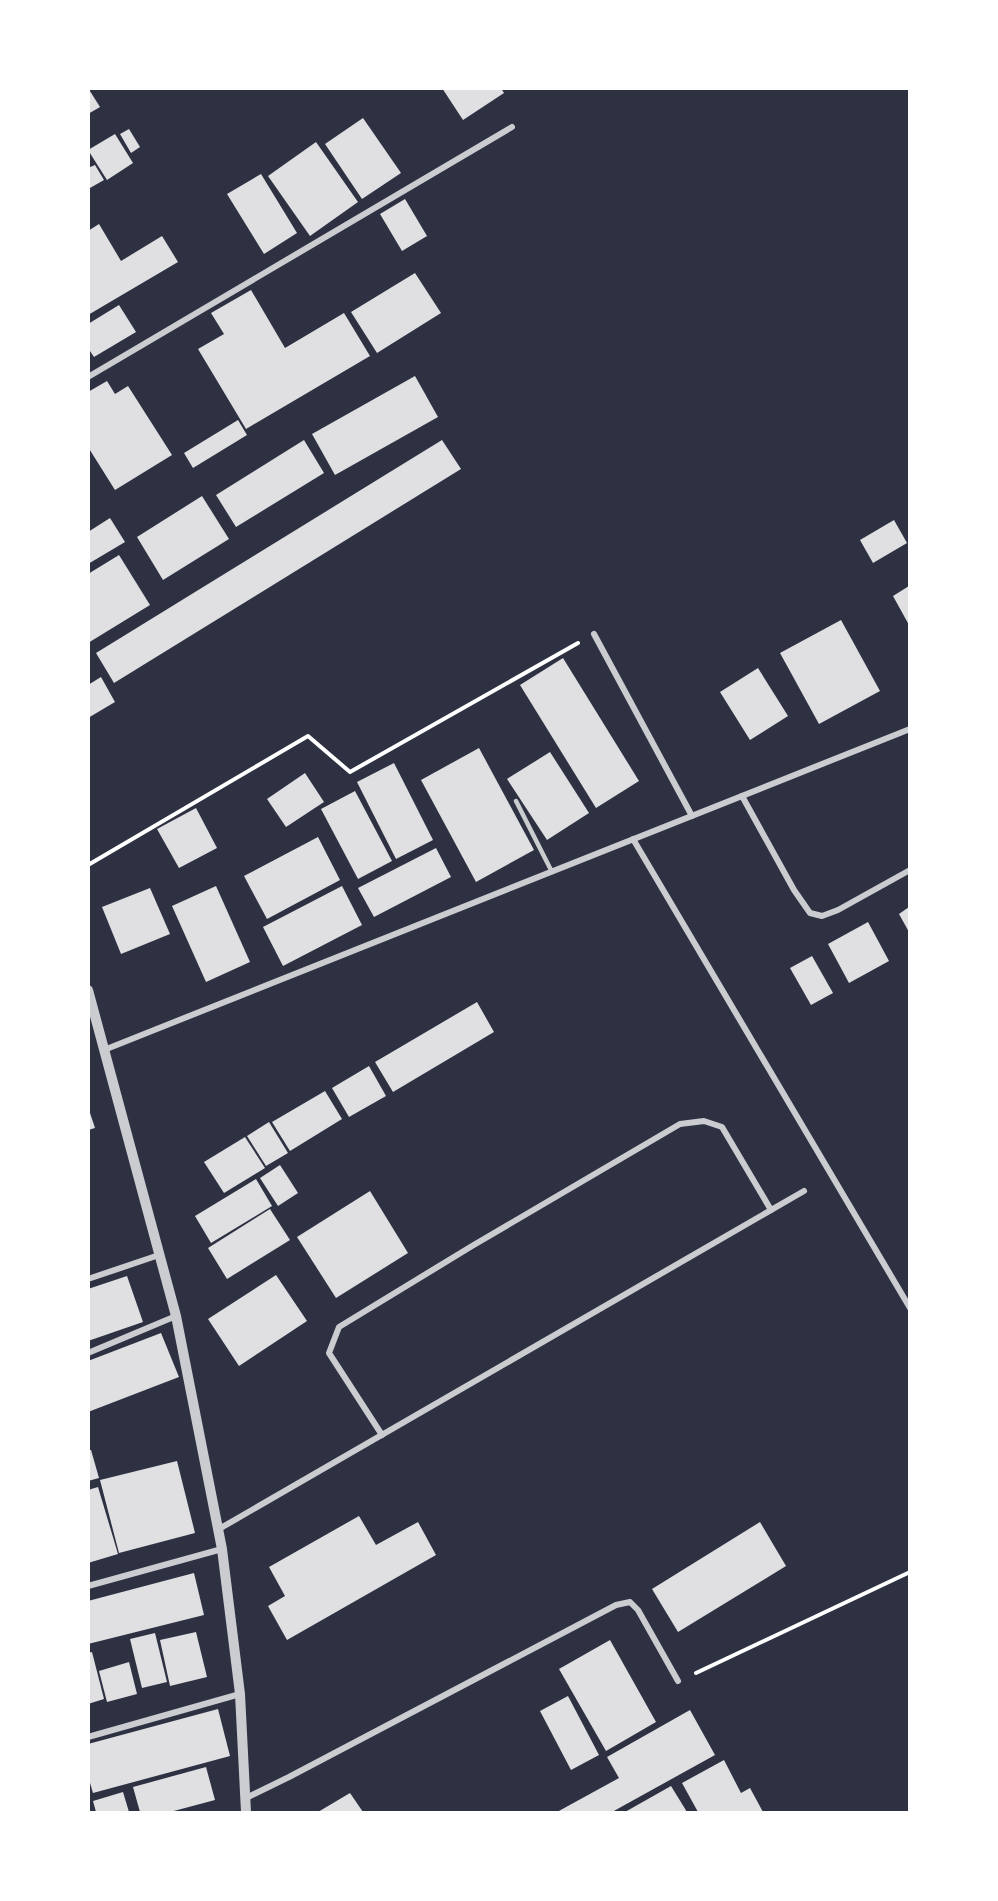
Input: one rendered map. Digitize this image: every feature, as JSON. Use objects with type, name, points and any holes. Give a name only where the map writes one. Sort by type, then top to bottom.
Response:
[{"type":"street","points":[[88,376],[512,127]]},
{"type":"street","points":[[594,634],[692,816]]},
{"type":"street","points":[[105,1050],[909,729]]},
{"type":"street","points":[[742,796],[794,890],[810,913],[822,916],[838,910],[909,870]]},
{"type":"street","points":[[633,839],[909,1308]]},
{"type":"street","points":[[88,990],[176,1316],[219,1529],[240,1694],[246,1812]]},
{"type":"street","points":[[382,1435],[328,1353],[339,1327],[680,1124],[704,1121],[722,1127],[771,1210]]},
{"type":"street","points":[[219,1529],[804,1191]]},
{"type":"street","points":[[88,1279],[159,1255]]},
{"type":"street","points":[[88,1353],[176,1316]]},
{"type":"street","points":[[88,1586],[222,1550]]},
{"type":"street","points":[[246,1798],[616,1605],[630,1602],[638,1610],[678,1681]]},
{"type":"street","points":[[88,1737],[240,1694]]},
{"type":"lane","points":[[516,801],[552,872]]},
{"type":"path","points":[[88,865],[309,736],[350,772],[594,634]]},
{"type":"path","points":[[678,1681],[909,1572]]},
{"type":"building","points":[[88,88],[100,107],[88,114]]},
{"type":"building","points":[[442,88],[501,88],[504,93],[463,120]]},
{"type":"building","points":[[363,118],[401,173],[362,199],[325,144]]},
{"type":"building","points":[[129,129],[140,147],[131,153],[120,134]]},
{"type":"building","points":[[115,134],[133,163],[107,180],[88,150]]},
{"type":"building","points":[[316,142],[358,202],[310,236],[268,176]]},
{"type":"building","points":[[95,165],[104,180],[90,188],[88,168]]},
{"type":"building","points":[[261,174],[297,233],[264,254],[227,194]]},
{"type":"building","points":[[405,199],[427,236],[402,251],[380,214]]},
{"type":"building","points":[[99,224],[121,261],[162,236],[178,262],[88,315],[88,231]]},
{"type":"building","points":[[415,273],[441,313],[377,353],[351,312]]},
{"type":"building","points":[[251,290],[285,348],[344,313],[370,356],[246,429],[198,349],[224,334],[211,313]]},
{"type":"building","points":[[119,305],[136,332],[94,357],[88,348],[88,324]]},
{"type":"building","points":[[415,376],[438,417],[335,475],[312,434]]},
{"type":"building","points":[[107,381],[115,394],[128,386],[172,455],[115,490],[88,447],[88,392]]},
{"type":"building","points":[[238,420],[247,435],[193,468],[184,453]]},
{"type":"building","points":[[304,440],[324,473],[236,527],[216,495]]},
{"type":"building","points":[[442,440],[461,469],[114,683],[96,653]]},
{"type":"building","points":[[202,496],[229,539],[163,580],[137,537]]},
{"type":"building","points":[[110,518],[125,542],[88,564],[88,532]]},
{"type":"building","points":[[894,520],[907,543],[873,563],[860,540]]},
{"type":"building","points":[[119,555],[150,605],[88,643],[88,574]]},
{"type":"building","points":[[909,586],[909,625],[893,596]]},
{"type":"building","points":[[841,620],[880,691],[819,724],[780,653]]},
{"type":"building","points":[[563,658],[639,781],[596,808],[520,685]]},
{"type":"building","points":[[758,668],[788,716],[750,740],[720,692]]},
{"type":"building","points":[[101,677],[115,702],[88,718],[88,685]]},
{"type":"building","points":[[479,748],[534,850],[476,882],[421,780]]},
{"type":"building","points":[[550,752],[589,813],[547,840],[507,779]]},
{"type":"building","points":[[394,763],[433,840],[396,859],[357,782]]},
{"type":"building","points":[[305,773],[324,802],[286,827],[267,799]]},
{"type":"building","points":[[355,791],[392,861],[358,879],[321,809]]},
{"type":"building","points":[[196,808],[217,848],[179,868],[157,829]]},
{"type":"building","points":[[318,837],[340,880],[267,919],[244,876]]},
{"type":"building","points":[[436,848],[451,877],[374,917],[358,888]]},
{"type":"building","points":[[216,886],[250,962],[206,982],[172,906]]},
{"type":"building","points":[[342,886],[362,925],[283,966],[263,927]]},
{"type":"building","points":[[150,888],[170,934],[121,954],[102,907]]},
{"type":"building","points":[[909,907],[909,932],[899,914]]},
{"type":"building","points":[[868,922],[889,961],[849,983],[828,944]]},
{"type":"building","points":[[812,956],[833,993],[811,1005],[790,968]]},
{"type":"building","points":[[477,1002],[494,1032],[393,1092],[375,1062]]},
{"type":"building","points":[[369,1066],[386,1096],[349,1117],[332,1088]]},
{"type":"building","points":[[325,1091],[342,1119],[290,1151],[272,1122]]},
{"type":"building","points":[[88,1107],[95,1128],[88,1130]]},
{"type":"building","points":[[269,1122],[288,1153],[266,1166],[247,1136]]},
{"type":"building","points":[[245,1137],[265,1168],[224,1193],[204,1162]]},
{"type":"building","points":[[280,1165],[298,1193],[278,1206],[260,1178]]},
{"type":"building","points":[[256,1179],[272,1206],[211,1243],[195,1216]]},
{"type":"building","points":[[370,1191],[408,1253],[336,1298],[297,1237]]},
{"type":"building","points":[[270,1209],[290,1240],[227,1279],[208,1248]]},
{"type":"building","points":[[276,1275],[307,1321],[239,1366],[208,1319]]},
{"type":"building","points":[[127,1276],[143,1322],[88,1341],[88,1289]]},
{"type":"building","points":[[161,1333],[179,1377],[88,1412],[88,1361]]},
{"type":"building","points":[[88,1450],[91,1450],[99,1478],[88,1481]]},
{"type":"building","points":[[177,1461],[195,1533],[119,1553],[100,1480]]},
{"type":"building","points":[[98,1487],[118,1554],[88,1563],[88,1490]]},
{"type":"building","points":[[359,1516],[376,1545],[418,1522],[436,1555],[287,1640],[268,1606],[285,1596],[269,1567]]},
{"type":"building","points":[[760,1522],[786,1566],[678,1632],[652,1589]]},
{"type":"building","points":[[194,1573],[204,1615],[88,1644],[88,1601]]},
{"type":"building","points":[[196,1632],[207,1677],[170,1686],[160,1640]]},
{"type":"building","points":[[155,1633],[167,1682],[142,1688],[130,1639]]},
{"type":"building","points":[[610,1640],[656,1722],[606,1751],[559,1669]]},
{"type":"building","points":[[92,1652],[104,1699],[88,1704],[88,1653]]},
{"type":"building","points":[[129,1662],[137,1694],[107,1702],[99,1671]]},
{"type":"building","points":[[568,1696],[599,1755],[571,1770],[540,1711]]},
{"type":"building","points":[[218,1709],[230,1756],[93,1793],[88,1776],[88,1744]]},
{"type":"building","points":[[690,1710],[715,1755],[612,1812],[557,1812],[619,1778],[607,1757]]},
{"type":"building","points":[[724,1760],[741,1793],[750,1788],[763,1812],[698,1812],[682,1783]]},
{"type":"building","points":[[206,1767],[215,1800],[170,1812],[140,1812],[133,1787]]},
{"type":"building","points":[[671,1786],[687,1812],[625,1812]]},
{"type":"building","points":[[123,1792],[129,1812],[96,1812],[93,1801]]},
{"type":"building","points":[[350,1793],[363,1812],[318,1812]]}]
